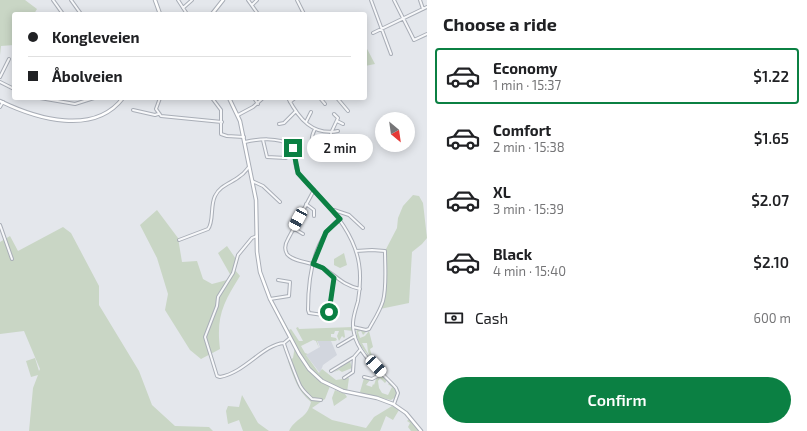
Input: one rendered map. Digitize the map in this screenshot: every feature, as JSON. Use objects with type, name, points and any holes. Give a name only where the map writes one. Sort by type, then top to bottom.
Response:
[{"type":"main road","points":[[154,0],[159,12]]},
{"type":"main road","points":[[214,12],[223,0]]},
{"type":"main road","points":[[1,102],[42,116],[79,121],[91,120],[105,114],[121,100]]},
{"type":"main road","points":[[230,100],[238,115],[244,137],[257,204],[256,236],[258,261],[270,299],[290,338],[306,365],[322,381],[338,389],[377,398],[393,404],[410,417],[421,431]]},
{"type":"street","points":[[53,0],[62,12]]},
{"type":"street","points":[[71,0],[80,12]]},
{"type":"street","points":[[178,0],[186,12]]},
{"type":"street","points":[[183,8],[192,0]]},
{"type":"street","points":[[248,0],[257,12]]},
{"type":"street","points":[[252,5],[257,0]]},
{"type":"street","points":[[296,0],[303,12]]},
{"type":"street","points":[[371,0],[391,54]]},
{"type":"street","points":[[394,0],[414,40],[427,34]]},
{"type":"street","points":[[420,0],[423,9]]},
{"type":"street","points":[[373,33],[427,7]]},
{"type":"street","points":[[0,77],[9,59]]},
{"type":"street","points":[[0,82],[12,88]]},
{"type":"street","points":[[52,100],[75,104],[88,100]]},
{"type":"street","points":[[158,114],[156,106],[159,100]]},
{"type":"street","points":[[214,100],[221,110],[223,135],[244,137]]},
{"type":"street","points":[[255,100],[258,104]]},
{"type":"street","points":[[238,115],[258,104],[261,100]]},
{"type":"street","points":[[292,100],[290,102],[296,111],[315,129],[324,133],[338,131]]},
{"type":"street","points":[[322,100],[325,104]]},
{"type":"street","points":[[339,100],[348,110]]},
{"type":"street","points":[[0,107],[1,102]]},
{"type":"street","points":[[133,110],[155,115],[158,114],[164,117],[222,122]]},
{"type":"street","points":[[280,124],[284,123],[296,111]]},
{"type":"street","points":[[306,122],[311,112]]},
{"type":"street","points":[[332,132],[338,118],[334,114]]},
{"type":"street","points":[[337,121],[343,124]]},
{"type":"street","points":[[315,129],[311,137],[311,142],[324,160]]},
{"type":"street","points":[[245,142],[264,140],[283,142],[292,146],[294,150],[296,169],[340,219],[356,251],[359,265],[360,289],[353,318],[355,336],[361,349],[396,388],[398,392],[393,404]]},
{"type":"street","points":[[264,140],[267,157],[286,158]]},
{"type":"street","points":[[179,240],[208,229],[210,226],[212,207],[217,193],[223,187],[240,177],[250,167]]},
{"type":"street","points":[[252,181],[263,186],[280,202]]},
{"type":"street","points":[[314,190],[286,243],[287,253],[294,258],[323,268],[334,278],[360,289]]},
{"type":"street","points":[[306,204],[314,210],[314,216]]},
{"type":"street","points":[[333,210],[349,215],[363,228]]},
{"type":"street","points":[[334,278],[329,312],[323,315],[309,313],[309,284],[313,264],[326,232],[340,219]]},
{"type":"street","points":[[0,224],[12,259]]},
{"type":"street","points":[[293,228],[303,234]]},
{"type":"street","points":[[256,236],[252,238],[238,256],[233,272],[218,297],[217,306],[205,340],[219,377],[236,372],[273,346],[284,343],[290,338]]},
{"type":"street","points":[[353,327],[366,330],[369,329],[378,312],[383,301],[385,265],[385,251],[356,251]]},
{"type":"street","points":[[270,299],[289,296],[290,282],[278,280]]},
{"type":"street","points":[[338,346],[355,336]]},
{"type":"street","points":[[284,343],[301,388],[312,399],[321,400]]},
{"type":"street","points":[[331,371],[354,357],[361,349]]},
{"type":"street","points":[[344,378],[353,372],[354,357]]},
{"type":"street","points":[[364,377],[372,379],[383,373]]},
{"type":"shaded area","points":[[317,340],[331,341],[337,355],[323,365],[320,373],[306,355],[320,347]]},
{"type":"green space","points":[[0,0],[25,0],[37,9],[35,12],[12,12],[12,45],[1,46],[0,55]]},
{"type":"green space","points":[[367,49],[375,64],[367,66]]},
{"type":"green space","points":[[413,195],[419,196],[423,203],[427,238],[412,252],[409,303],[380,309],[383,301],[385,251],[397,228],[398,218],[403,206]]},
{"type":"green space","points":[[157,210],[178,238],[182,262],[197,261],[203,279],[212,284],[227,280],[231,276],[218,253],[227,246],[238,262],[235,270],[240,276],[229,294],[220,319],[220,349],[201,359],[190,350],[165,310],[168,294],[157,258],[140,225]]},
{"type":"green space","points":[[63,227],[71,233],[99,286],[99,305],[139,371],[152,405],[175,426],[209,427],[213,431],[29,431],[33,388],[38,375],[31,377],[26,361],[35,358],[39,371],[40,369],[24,331],[0,334],[0,242],[10,236],[18,251]]},
{"type":"green space","points":[[344,253],[347,265],[340,268],[334,265],[334,259]]},
{"type":"green space","points":[[281,316],[289,330],[291,329],[299,341],[303,341],[296,328],[298,327],[299,329],[353,327],[354,331],[344,330],[345,337],[344,338],[342,336],[339,341],[337,336],[339,331],[335,331],[334,334],[331,334],[331,337],[336,338],[337,340],[335,341],[317,341],[319,348],[316,341],[313,340],[301,346],[305,353],[308,354],[306,355],[319,373],[322,369],[336,380],[349,378],[347,392],[330,386],[325,399],[312,408],[332,420],[366,428],[374,417],[392,406],[399,410],[393,420],[386,416],[380,431],[289,431],[294,423],[307,412],[311,402],[299,388],[290,367],[288,361],[293,358],[295,346],[279,317]]},
{"type":"green space","points":[[357,329],[366,332],[363,335],[361,331],[358,332],[360,338],[365,336],[369,331],[373,347],[370,349],[373,360],[368,352],[367,343],[362,343],[370,357],[360,344],[356,332]]},
{"type":"green space","points":[[350,361],[352,368],[342,372],[339,370],[334,372]]},
{"type":"green space","points":[[383,375],[388,379],[385,383],[380,378],[378,381],[379,388],[382,393],[388,395],[392,387],[388,384],[390,382],[397,391],[396,397],[391,400],[362,394],[360,392],[364,378],[370,380],[366,385],[372,387],[376,379]]},
{"type":"green space","points":[[335,390],[345,394],[347,397],[334,406],[332,398]]},
{"type":"green space","points":[[242,395],[258,423],[269,431],[243,431],[239,420],[228,424],[226,411],[228,406],[239,407]]},
{"type":"green space","points":[[410,418],[419,431],[411,431],[408,427],[410,423],[407,421]]},
{"type":"route","points":[[293,148],[298,173],[340,219],[326,232],[313,264],[323,268],[334,278],[329,312]]}]
